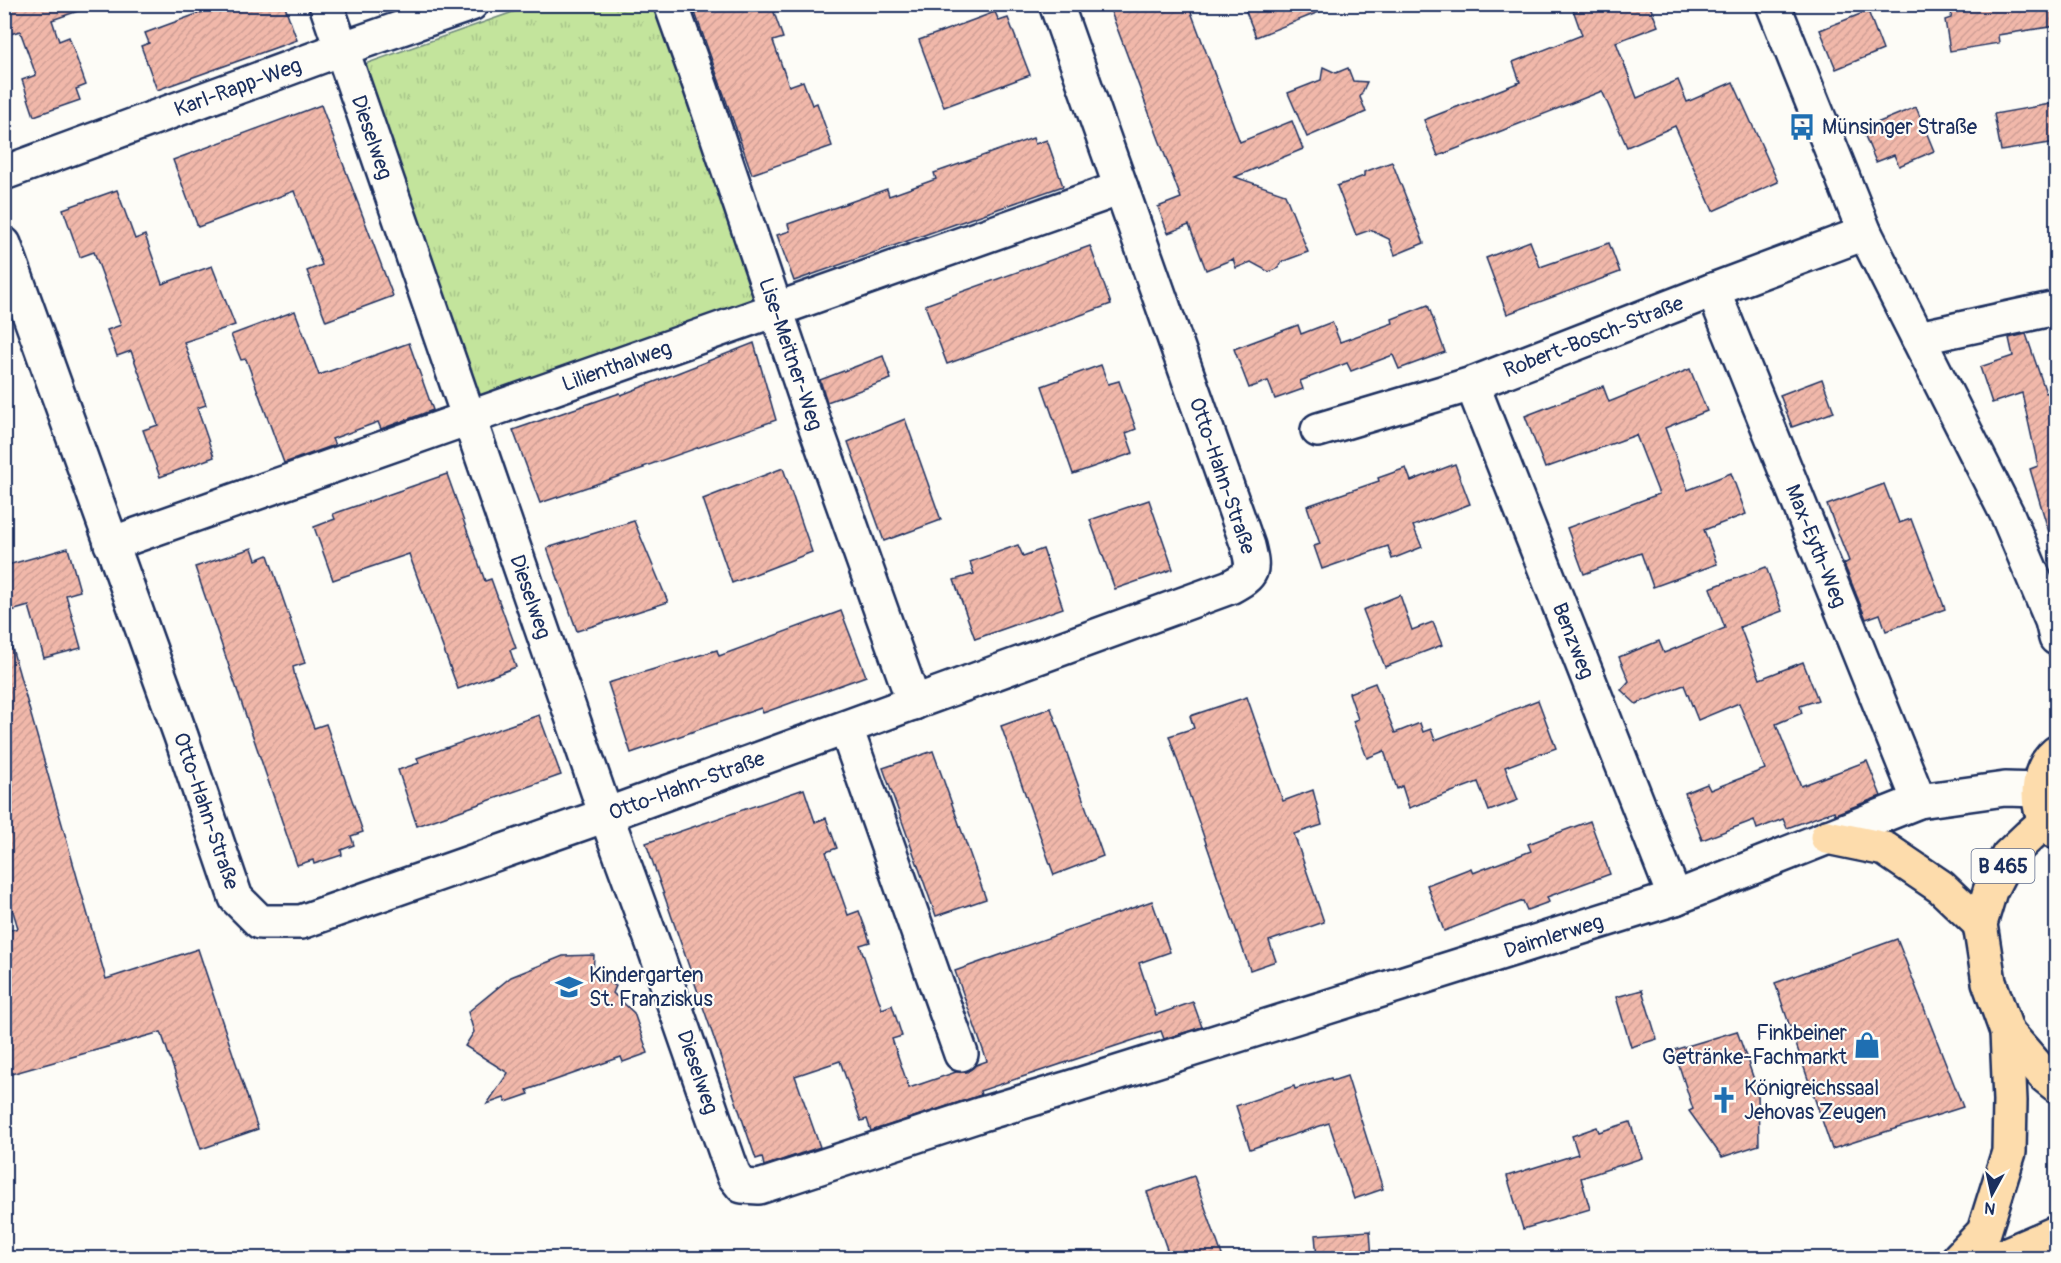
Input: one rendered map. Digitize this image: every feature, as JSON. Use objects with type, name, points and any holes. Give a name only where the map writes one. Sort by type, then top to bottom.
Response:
[{"type":"main road","points":[[2039,790],[2044,769],[2056,753]]},
{"type":"main road","name":"B 465","points":[[1959,1258],[1984,1232],[2009,1152],[2010,1101],[2007,1032],[1989,982],[1980,924],[1990,891],[2008,856],[2051,827],[2039,801],[2039,790]]},
{"type":"main road","points":[[1827,837],[1885,849],[1941,887],[1980,924]]},
{"type":"main road","name":"B 465","points":[[2007,1032],[2046,1077],[2056,1085]]},
{"type":"main road","points":[[1998,1258],[2056,1233]]},
{"type":"street","name":"Dieselweg","points":[[326,4],[606,815],[734,1176],[742,1186]]},
{"type":"street","name":"Karl-Rapp-Weg","points":[[4,173],[471,4]]},
{"type":"street","name":"Lise-Meitner-Weg","points":[[670,4],[815,425],[914,703]]},
{"type":"street","name":"Otto-Hahn-Straße","points":[[4,244],[181,736],[236,898],[260,922],[301,922],[846,728],[1230,588],[1246,579],[1252,566],[1248,546],[1056,4]]},
{"type":"street","points":[[1773,4],[1865,233],[2007,514],[2052,621],[2056,638]]},
{"type":"street","name":"Lilienthalweg","points":[[111,544],[1121,188]]},
{"type":"street","name":"Robert-Bosch-Straße","points":[[1318,430],[1472,384],[1865,233]]},
{"type":"street","name":"Max-Eyth-Weg","points":[[1713,290],[1919,801]]},
{"type":"street","points":[[1918,338],[2056,308]]},
{"type":"street","name":"Benzweg","points":[[1472,384],[1675,898]]},
{"type":"street","points":[[846,728],[961,1054]]},
{"type":"street","name":"Daimlerweg","points":[[742,1186],[759,1187],[982,1114],[1675,898],[1919,801],[2005,789],[2039,790]]},
{"type":"green space","points":[[533,5],[655,5],[758,299],[478,398],[362,65]]},
{"type":"building","points":[[11,4],[84,4],[84,9],[52,20],[59,41],[69,37],[86,85],[76,89],[80,100],[34,116],[22,80],[36,75],[20,31],[4,36],[4,10],[12,8]]},
{"type":"building","points":[[224,4],[284,4],[297,40],[157,90],[141,46],[149,43],[145,33]]},
{"type":"building","points":[[692,4],[771,4],[783,38],[773,41],[789,86],[803,81],[812,105],[817,103],[832,146],[752,174]]},
{"type":"building","points":[[1108,4],[1188,4],[1240,142],[1292,121],[1303,149],[1235,177],[1285,194],[1308,252],[1281,262],[1278,268],[1269,272],[1251,262],[1236,268],[1233,259],[1206,270],[1189,225],[1168,233],[1158,207],[1181,198]]},
{"type":"building","points":[[1243,4],[1333,4],[1334,6],[1256,37]]},
{"type":"building","points":[[1571,4],[1649,4],[1658,26],[1616,42],[1637,98],[1678,80],[1687,102],[1733,82],[1778,182],[1713,211],[1675,126],[1627,147],[1602,91],[1438,156],[1424,120],[1520,82],[1513,62],[1582,35]]},
{"type":"building","points":[[1953,4],[2056,4],[2056,26],[1998,35],[1999,43],[1950,51],[1945,20],[1951,18]]},
{"type":"building","points":[[1868,11],[1883,50],[1836,69],[1820,30]]},
{"type":"building","points":[[995,12],[999,21],[1008,18],[1030,75],[944,107],[919,40]]},
{"type":"building","points":[[1323,67],[1336,73],[1348,68],[1353,81],[1367,82],[1360,97],[1366,112],[1307,137],[1288,93],[1321,80]]},
{"type":"building","points":[[2056,103],[2056,142],[2001,151],[1994,114]]},
{"type":"building","points":[[321,105],[393,296],[326,321],[307,271],[322,265],[294,191],[198,227],[173,160]]},
{"type":"building","points":[[1916,107],[1934,151],[1899,166],[1894,155],[1876,162],[1862,129]]},
{"type":"building","points":[[1033,138],[1035,144],[1047,140],[1063,186],[794,281],[777,235],[790,231],[788,224],[887,189],[889,196],[936,179],[934,173]]},
{"type":"building","points":[[1392,162],[1424,243],[1395,255],[1389,239],[1370,230],[1356,235],[1337,186],[1364,176],[1364,172]]},
{"type":"building","points":[[117,190],[135,239],[145,235],[162,284],[212,266],[235,325],[184,342],[206,405],[197,408],[214,457],[160,477],[143,430],[158,425],[131,351],[117,356],[107,330],[121,325],[94,252],[80,257],[63,209]]},
{"type":"building","points":[[1530,241],[1540,267],[1609,243],[1620,272],[1507,314],[1486,258]]},
{"type":"building","points":[[1090,246],[1111,304],[947,364],[925,305]]},
{"type":"building","points":[[1428,305],[1445,352],[1399,369],[1393,355],[1351,371],[1347,363],[1300,381],[1303,389],[1275,399],[1268,381],[1249,388],[1234,349],[1298,325],[1301,334],[1332,322],[1340,342],[1393,323],[1392,319]]},
{"type":"building","points":[[295,311],[319,375],[409,343],[433,410],[381,429],[378,422],[332,439],[335,445],[284,463],[246,359],[241,360],[231,335]]},
{"type":"building","points":[[2026,334],[2046,393],[2051,392],[2056,415],[2056,535],[2050,536],[2030,469],[2038,466],[2022,393],[1992,403],[1980,367],[2013,356],[2009,338]]},
{"type":"building","points":[[754,343],[776,420],[540,503],[513,430],[620,393],[621,395]]},
{"type":"building","points":[[883,356],[891,379],[827,402],[820,380]]},
{"type":"building","points":[[1101,365],[1108,384],[1119,381],[1136,429],[1126,433],[1133,453],[1073,474],[1042,386]]},
{"type":"building","points":[[1690,369],[1707,411],[1665,428],[1688,490],[1731,473],[1746,514],[1704,530],[1717,564],[1653,587],[1641,553],[1584,574],[1567,528],[1659,494],[1636,435],[1545,468],[1525,416],[1603,386],[1609,402]]},
{"type":"building","points":[[1822,379],[1834,412],[1792,427],[1780,395]]},
{"type":"building","points":[[905,419],[941,520],[884,541],[848,442]]},
{"type":"building","points":[[1455,464],[1470,504],[1413,526],[1422,547],[1392,559],[1388,546],[1322,569],[1314,546],[1320,544],[1307,506],[1379,481],[1378,478],[1406,468],[1411,481]]},
{"type":"building","points":[[783,468],[812,552],[732,583],[703,499]]},
{"type":"building","points":[[447,474],[485,581],[491,579],[516,648],[510,650],[516,667],[458,689],[409,554],[333,580],[314,527],[335,519],[333,514]]},
{"type":"building","points":[[1884,484],[1899,523],[1911,519],[1945,609],[1886,631],[1880,614],[1866,619],[1844,564],[1849,561],[1827,505]]},
{"type":"building","points":[[1149,500],[1173,569],[1115,589],[1090,520]]},
{"type":"building","points":[[634,521],[668,602],[577,631],[547,548]]},
{"type":"building","points":[[1018,545],[1023,556],[1043,549],[1063,608],[975,639],[954,580],[974,574],[970,562]]},
{"type":"building","points":[[68,548],[80,591],[66,595],[81,648],[44,658],[29,606],[4,613],[4,566]]},
{"type":"building","points":[[252,548],[256,560],[268,555],[305,663],[293,667],[295,677],[314,728],[326,724],[363,832],[351,836],[354,845],[341,850],[342,855],[314,864],[313,860],[297,865],[195,567]]},
{"type":"building","points":[[1766,567],[1782,611],[1740,627],[1760,679],[1803,662],[1818,700],[1800,706],[1802,713],[1776,724],[1801,786],[1867,761],[1881,796],[1835,814],[1834,811],[1787,828],[1783,819],[1757,829],[1754,820],[1702,840],[1685,793],[1707,784],[1710,790],[1765,769],[1739,703],[1698,720],[1684,685],[1636,704],[1621,690],[1629,681],[1619,657],[1659,641],[1664,653],[1725,628],[1710,588]]},
{"type":"building","points":[[1400,595],[1412,630],[1433,622],[1442,645],[1385,667],[1363,610]]},
{"type":"building","points":[[841,611],[866,676],[763,713],[761,708],[631,753],[608,683],[717,650],[719,656]]},
{"type":"building","points":[[12,648],[106,979],[198,949],[258,1129],[201,1149],[161,1032],[4,1076],[4,932],[18,928],[4,882],[4,649]]},
{"type":"building","points":[[1375,683],[1395,733],[1420,723],[1423,732],[1431,729],[1435,740],[1538,700],[1556,748],[1505,767],[1518,800],[1489,811],[1478,782],[1409,808],[1402,786],[1397,789],[1384,751],[1367,758],[1353,721],[1358,719],[1349,693]]},
{"type":"building","points":[[1247,697],[1283,801],[1313,790],[1322,825],[1294,834],[1324,922],[1269,941],[1276,961],[1250,970],[1169,736],[1194,728],[1190,716]]},
{"type":"building","points":[[1051,708],[1103,856],[1054,875],[1001,726]]},
{"type":"building","points":[[539,715],[561,775],[417,826],[398,770],[419,763],[417,758]]},
{"type":"building","points":[[933,751],[986,899],[936,916],[883,768]]},
{"type":"building","points":[[804,789],[815,822],[826,818],[837,848],[826,852],[848,915],[859,911],[865,927],[870,942],[860,945],[882,1009],[892,1005],[902,1036],[892,1039],[909,1088],[956,1072],[967,1072],[987,1061],[955,971],[1152,901],[1170,952],[1139,963],[1156,1015],[1193,1002],[1202,1027],[1164,1039],[1161,1031],[980,1091],[981,1095],[871,1131],[867,1119],[861,1121],[840,1061],[795,1076],[820,1147],[764,1166],[762,1157],[756,1159],[646,843]]},
{"type":"building","points":[[1590,821],[1610,874],[1547,897],[1549,902],[1527,910],[1523,901],[1444,931],[1427,885],[1471,868],[1473,873],[1531,851],[1528,844]]},
{"type":"building","name":"Finkbeiner Getränke-Fachmarkt","points":[[1897,939],[1963,1107],[1832,1149],[1775,983]]},
{"type":"building","points":[[594,955],[593,975],[616,986],[613,993],[634,1013],[648,1053],[623,1062],[621,1057],[527,1090],[529,1094],[506,1102],[504,1098],[487,1104],[508,1073],[465,1046],[474,1032],[468,1012],[511,977],[563,956]]},
{"type":"building","points":[[1642,990],[1657,1039],[1631,1047],[1616,997]]},
{"type":"building","name":"Königreichssaal Jehovas Zeugen","points":[[1737,1031],[1758,1091],[1759,1145],[1722,1157],[1689,1111],[1693,1109],[1674,1050]]},
{"type":"building","points":[[1347,1076],[1383,1189],[1354,1199],[1329,1123],[1250,1149],[1236,1106],[1294,1086],[1295,1089],[1331,1078],[1332,1081]]},
{"type":"building","points":[[1630,1122],[1642,1158],[1581,1178],[1590,1209],[1523,1229],[1507,1176],[1578,1154],[1572,1136],[1597,1127],[1599,1132]]},
{"type":"building","points":[[1194,1176],[1223,1258],[1170,1258],[1147,1192]]},
{"type":"building","points":[[1370,1231],[1372,1258],[1317,1258],[1315,1235]]},
{"type":"place","name":"Münsinger Straße","points":[[1802,127]]},
{"type":"place","name":"Kindergarten St. Franziskus","points":[[569,987]]},
{"type":"place","name":"Finkbeiner Getränke-Fachmarkt","points":[[1867,1045]]},
{"type":"place","name":"Königreichssaal Jehovas Zeugen","points":[[1724,1100]]}]
